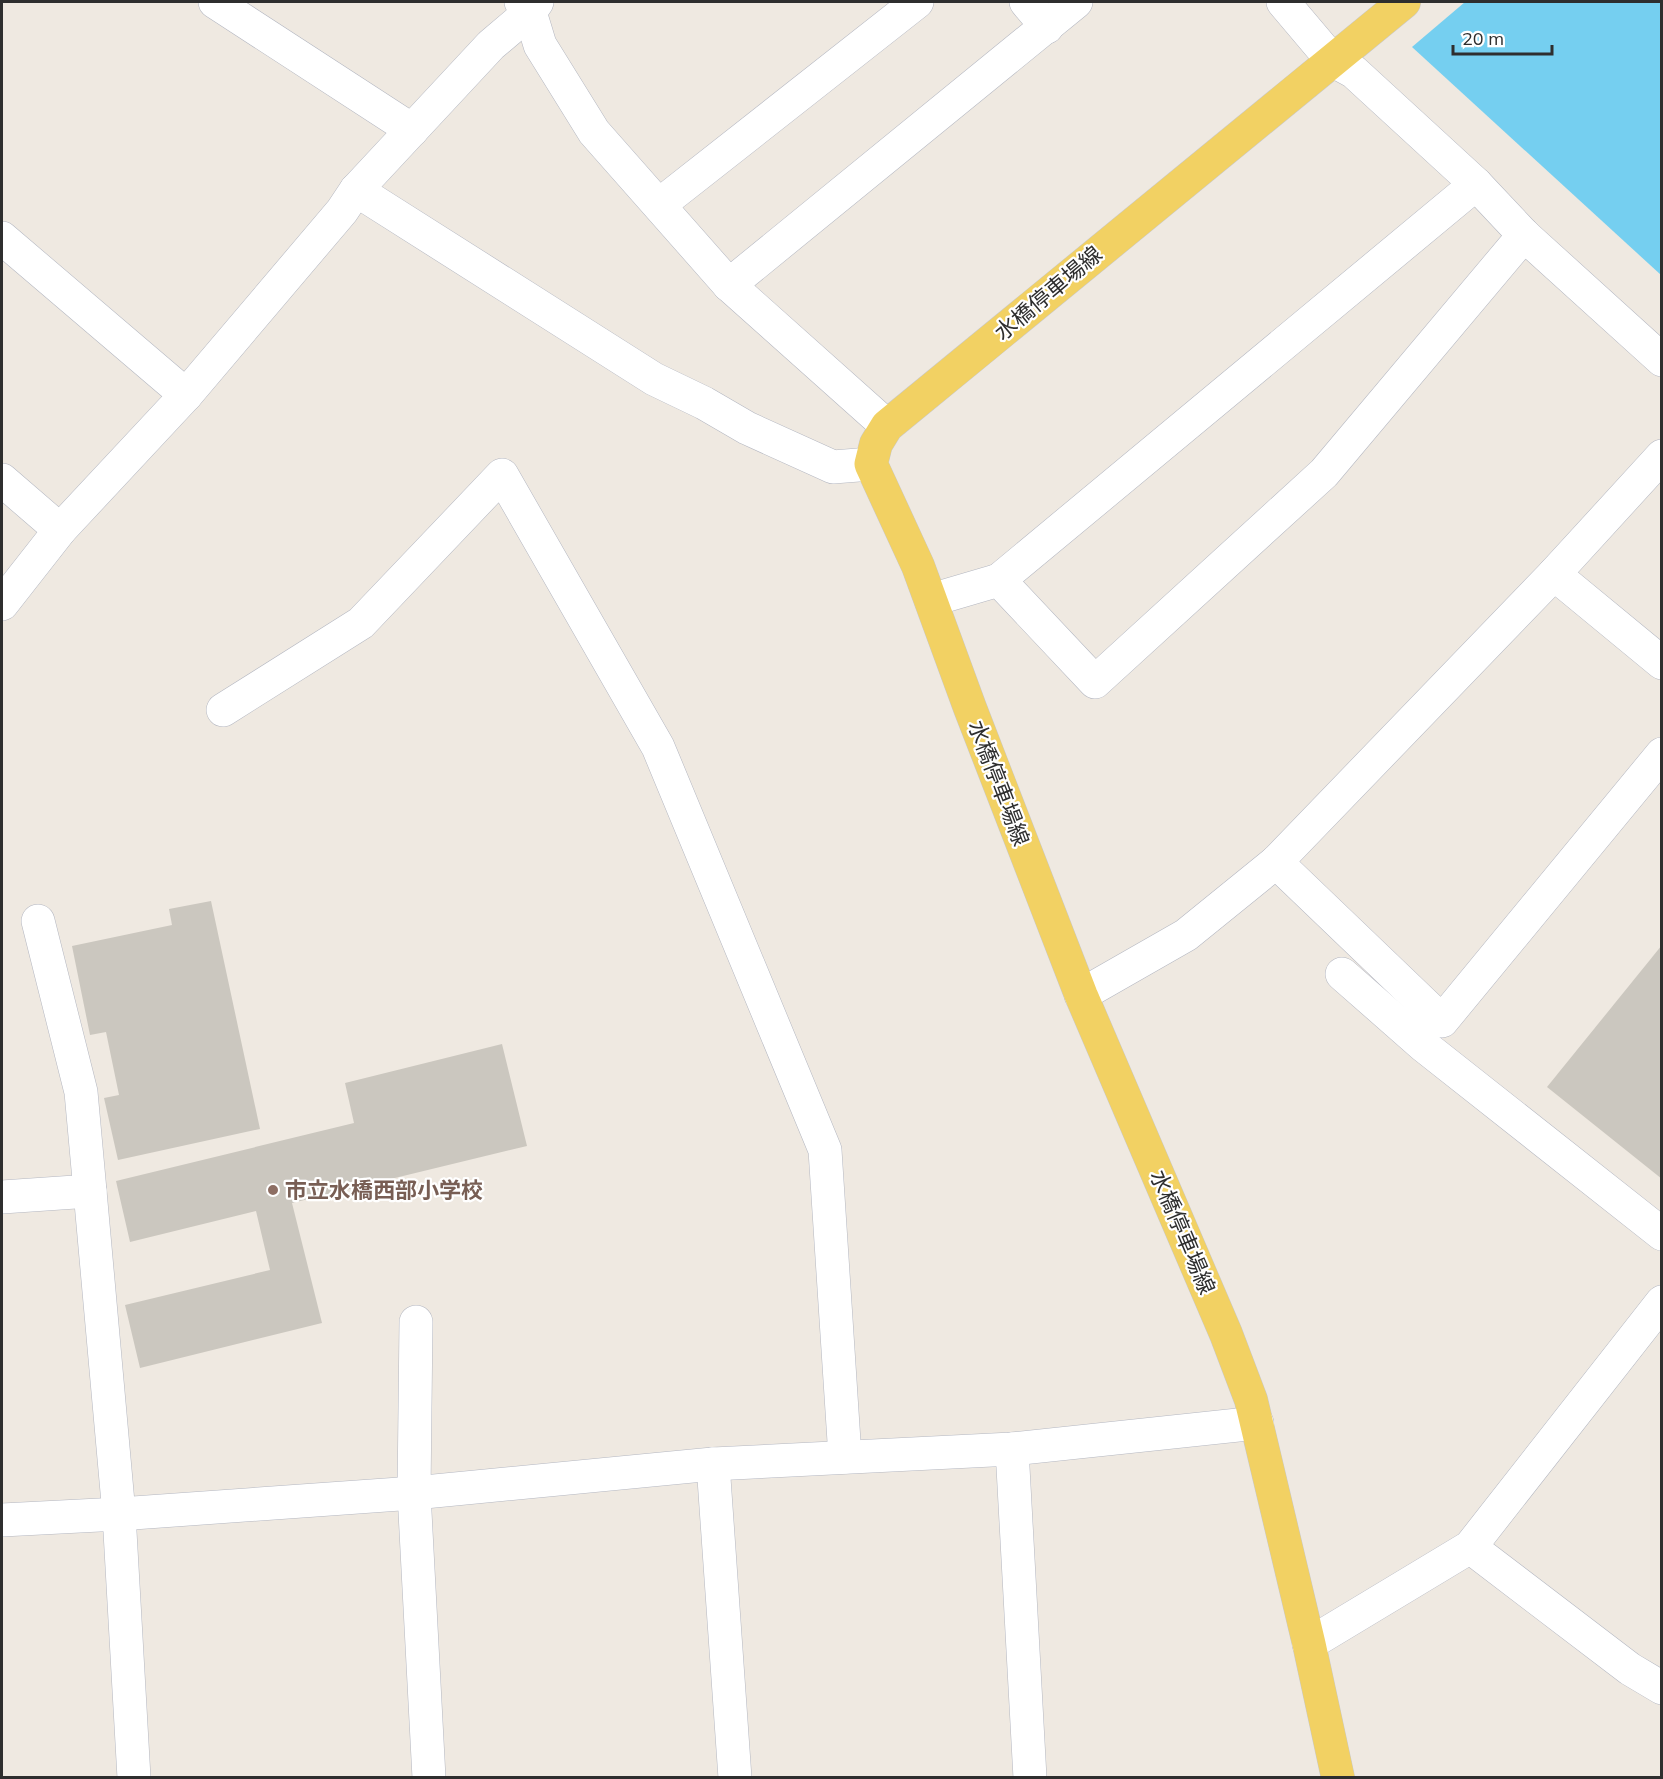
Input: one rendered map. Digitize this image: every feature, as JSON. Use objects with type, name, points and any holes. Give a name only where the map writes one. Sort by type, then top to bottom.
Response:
[{"type":"main road","name":"水橋停車場線","points":[[1338,1778],[1251,1400],[1226,1335],[1081,995],[970,708],[918,566],[871,464],[876,444],[887,426],[1404,2]]},
{"type":"street","points":[[215,2],[412,130]]},
{"type":"street","points":[[1026,2],[1047,27]]},
{"type":"street","points":[[729,285],[1076,2]]},
{"type":"street","points":[[1283,2],[1332,60],[1354,72],[1476,184],[1524,235],[1662,360]]},
{"type":"street","points":[[2,604],[60,530],[186,395],[342,211],[356,190],[530,5]]},
{"type":"street","points":[[530,5],[540,45],[594,132],[729,285],[887,426]]},
{"type":"street","points":[[659,205],[895,8]]},
{"type":"street","points":[[931,600],[999,580],[1476,184]]},
{"type":"street","points":[[356,190],[654,380],[704,403],[747,428],[833,467],[871,464]]},
{"type":"street","points":[[999,580],[1095,682],[1324,473],[1524,235]]},
{"type":"street","points":[[4,246],[186,395]]},
{"type":"street","points":[[1081,995],[1186,935],[1276,862],[1554,574],[1662,456]]},
{"type":"street","points":[[223,711],[361,623],[502,475],[658,747],[825,1149],[845,1457]]},
{"type":"street","points":[[2,480],[60,530]]},
{"type":"street","points":[[1554,574],[1662,663]]},
{"type":"street","points":[[1433,1034],[1662,754]]},
{"type":"street","points":[[1276,862],[1433,1034],[1662,1234]]},
{"type":"street","points":[[38,921],[81,1092],[119,1514],[134,1778]]},
{"type":"street","points":[[1342,974],[1433,1034]]},
{"type":"street","points":[[2,1197],[90,1191]]},
{"type":"street","points":[[1309,1644],[1470,1546],[1662,1302]]},
{"type":"street","points":[[416,1322],[414,1493],[429,1778]]},
{"type":"street","points":[[2,1520],[414,1493],[712,1464],[1012,1449],[1257,1423]]},
{"type":"street","points":[[1012,1449],[1030,1778]]},
{"type":"street","points":[[712,1464],[735,1778]]},
{"type":"street","points":[[1470,1546],[1630,1669],[1662,1688]]},
{"type":"water","points":[[1465,2],[1661,2],[1661,275],[1412,47]]},
{"type":"building","points":[[211,901],[260,1129],[118,1160],[104,1098],[119,1095],[106,1032],[90,1035],[72,946],[172,925],[169,909]]},
{"type":"building","points":[[1662,945],[1662,1179],[1547,1087]]},
{"type":"building","points":[[502,1044],[527,1146],[292,1203],[322,1323],[140,1368],[125,1305],[270,1270],[256,1211],[130,1242],[116,1181],[354,1123],[345,1083]]},
{"type":"place","name":"市立水橋西部小学校","points":[[273,1190]]}]
